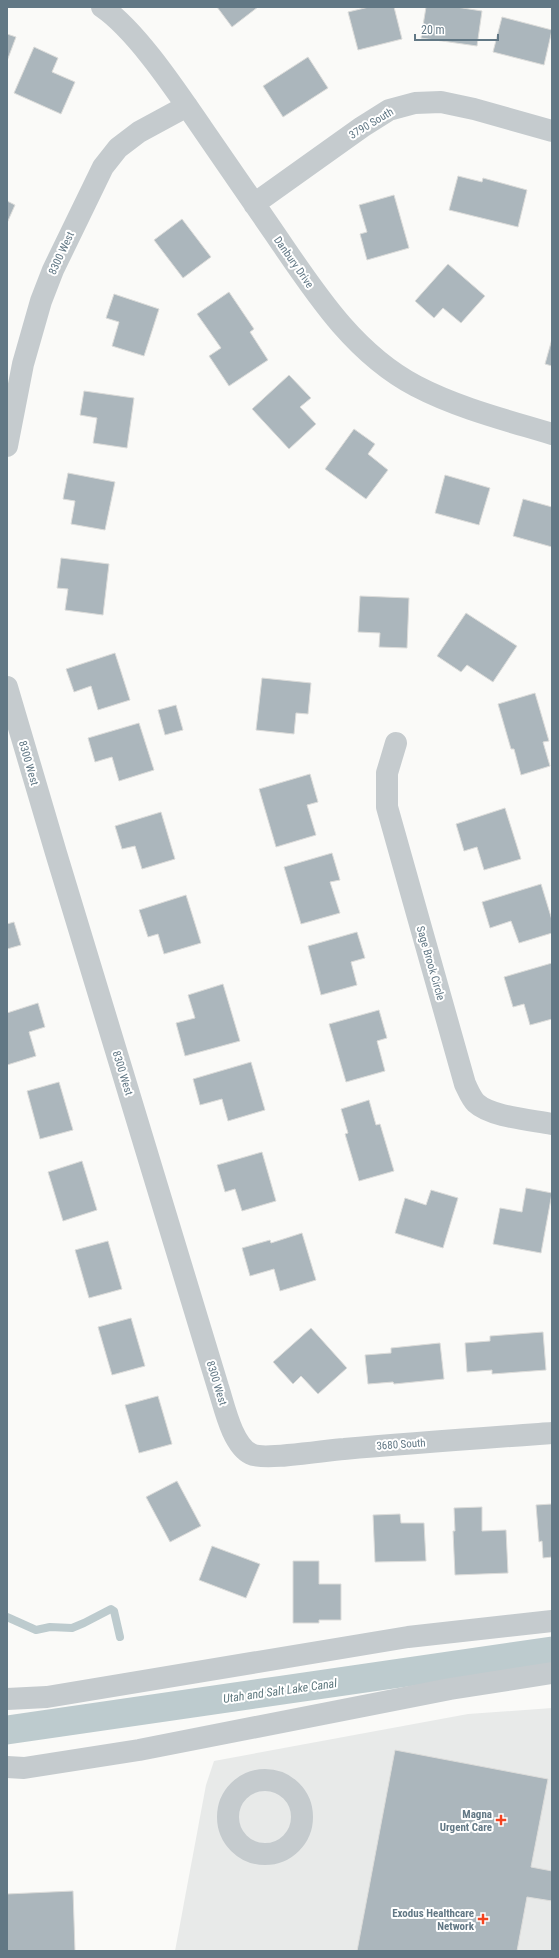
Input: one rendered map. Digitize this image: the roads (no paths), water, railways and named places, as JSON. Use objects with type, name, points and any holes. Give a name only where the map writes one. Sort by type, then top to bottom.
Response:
[{"type":"street","name":"Danbury Drive","points":[[102,7],[138,42],[187,106],[308,283],[334,317],[363,348],[387,368],[416,386],[466,407],[552,434]]},
{"type":"street","name":"3790 South","points":[[254,204],[362,127],[389,110],[415,103],[441,102],[552,131]]},
{"type":"street","name":"8300 West","points":[[7,446],[23,364],[41,301],[53,270],[104,167],[118,148],[139,132],[187,106]]},
{"type":"street","name":"8300 West","points":[[7,687],[222,1400],[231,1426],[239,1442],[251,1454]]},
{"type":"street","name":"Sage Brook Circle","points":[[396,743],[387,773],[387,807],[465,1084],[476,1103],[487,1109],[511,1116],[552,1124]]},
{"type":"street","name":"3680 South","points":[[251,1454],[273,1456],[342,1449],[552,1433]]},
{"type":"street","points":[[7,1699],[47,1697],[408,1637],[552,1621]]},
{"type":"street","points":[[7,1767],[24,1768],[139,1750],[450,1689],[552,1673]]},
{"type":"waterway","points":[[7,1617],[36,1630],[50,1627],[72,1628],[111,1609],[114,1611],[120,1637]]},
{"type":"waterway","name":"Utah and Salt Lake Canal","points":[[7,1730],[552,1651]]},
{"type":"place","name":"Magna Urgent Care","points":[[501,1820]]},
{"type":"place","name":"Exodus Healthcare Network","points":[[483,1919]]}]
